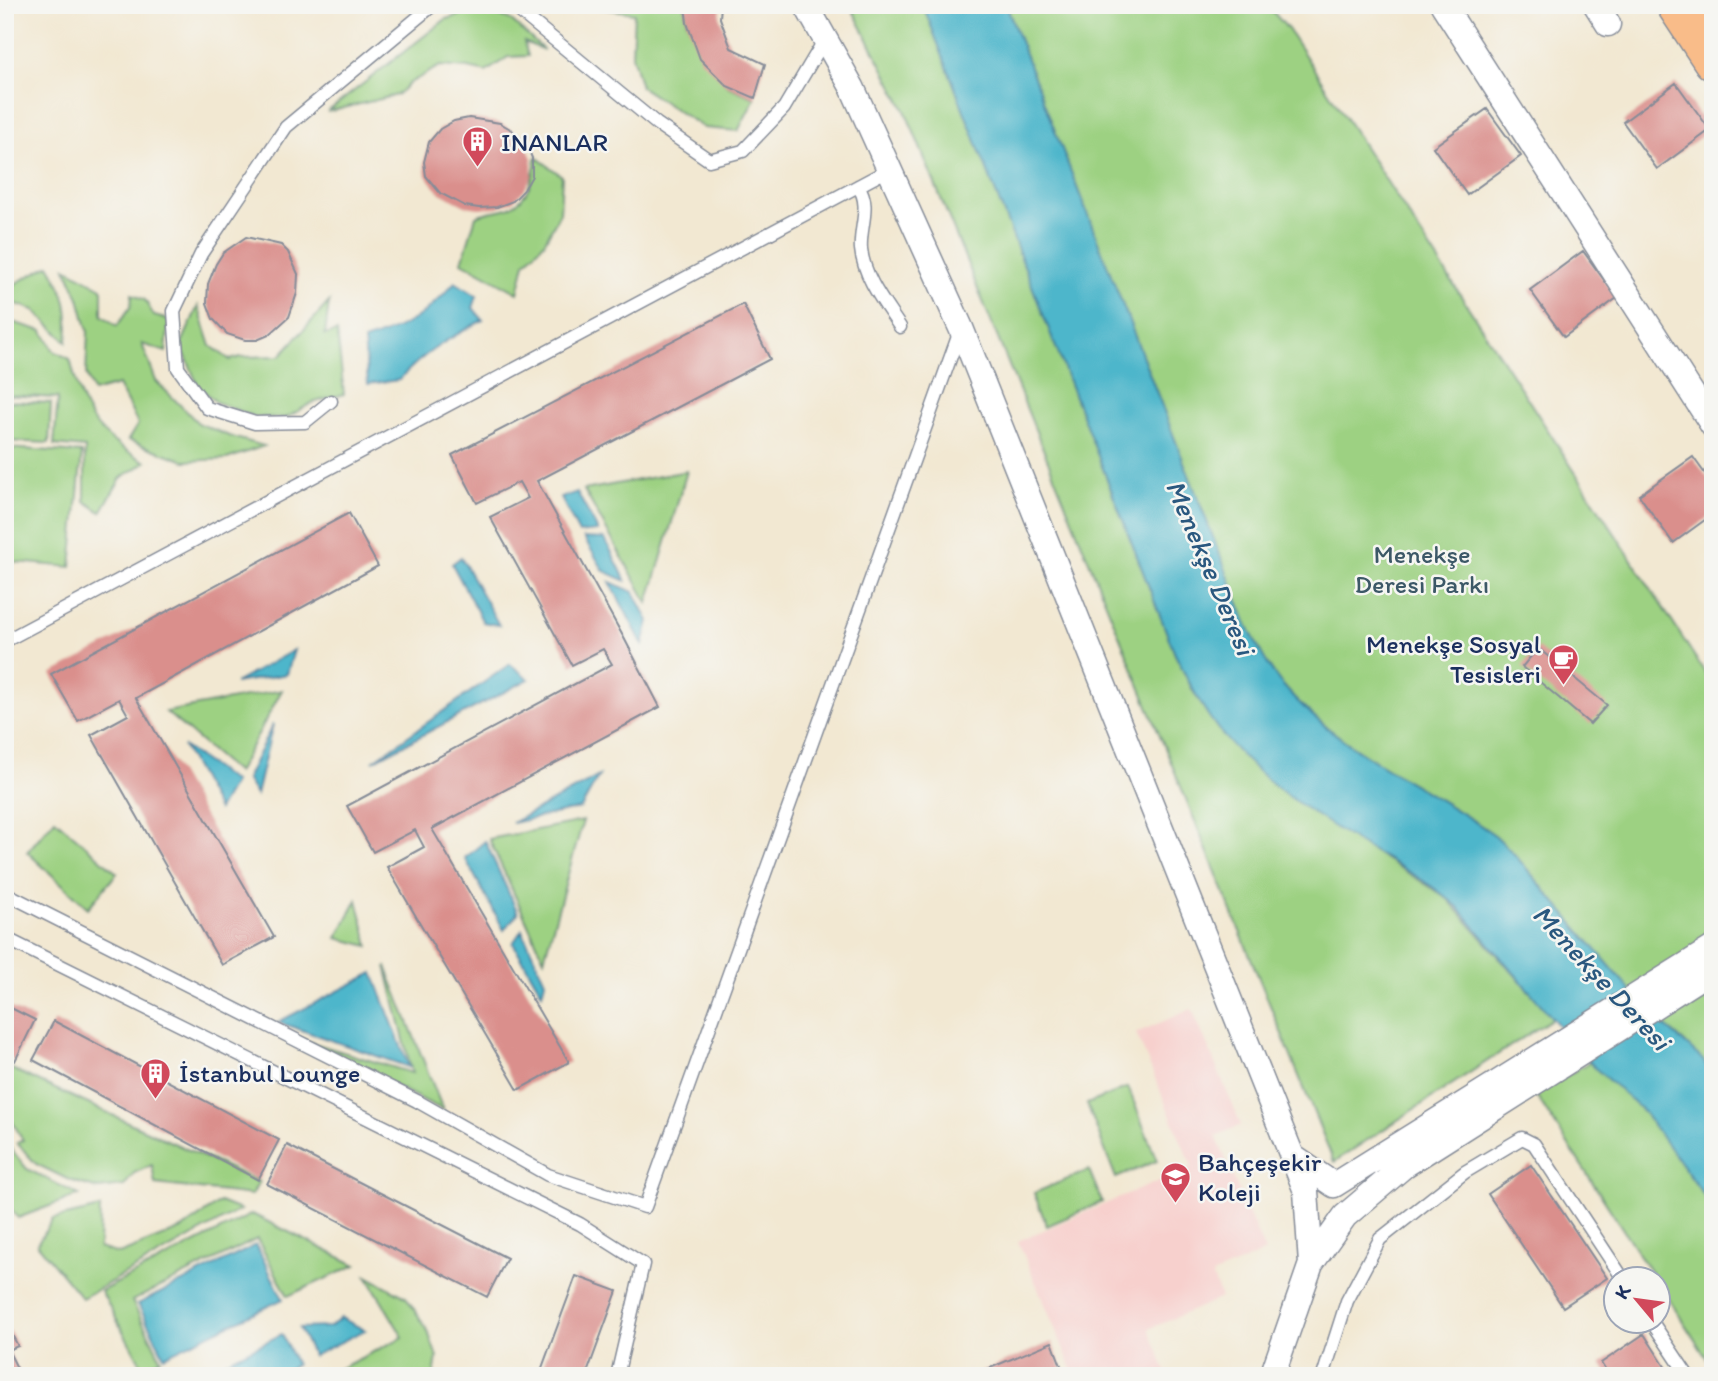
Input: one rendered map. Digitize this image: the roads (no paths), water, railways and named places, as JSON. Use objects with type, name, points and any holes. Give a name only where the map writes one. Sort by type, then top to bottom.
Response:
[{"type":"main road","points":[[1675,5],[1713,61]]},
{"type":"street","points":[[806,5],[852,87],[961,328],[1306,1191],[1311,1264]]},
{"type":"street","points":[[1443,5],[1713,426]]},
{"type":"street","points":[[1308,1225],[1334,1185],[1557,1057],[1678,981],[1713,948]]},
{"type":"street","points":[[1678,981],[1713,969]]},
{"type":"street","points":[[1272,1376],[1311,1264],[1345,1216],[1405,1165],[1557,1057]]},
{"type":"street","points":[[1293,1157],[1334,1185]]},
{"type":"lane","points":[[331,401],[305,422],[255,423],[208,408],[178,368],[174,311],[201,254],[286,127],[433,5]]},
{"type":"lane","points":[[512,5],[657,124],[709,160],[743,151],[784,108],[825,39]]},
{"type":"lane","points":[[5,640],[890,169]]},
{"type":"lane","points":[[858,186],[863,194],[864,206],[861,236],[863,260],[876,291],[900,327]]},
{"type":"lane","points":[[5,893],[416,1101],[548,1175],[645,1207],[961,328]]},
{"type":"lane","points":[[5,938],[580,1224],[643,1264],[618,1376]]},
{"type":"lane","points":[[1323,1376],[1347,1301],[1380,1240],[1465,1172],[1522,1138],[1534,1143],[1615,1266]]},
{"type":"lane","points":[[1662,1336],[1688,1376]]},
{"type":"water","name":"Menekşe Deresi","points":[[923,5],[1006,5],[1246,622],[1271,669],[1304,707],[1329,729],[1496,836],[1649,1012],[1701,1058],[1713,1074],[1713,1208],[1643,1111],[1594,1067],[1458,907],[1423,881],[1302,806],[1265,778],[1218,729],[1206,711],[1175,654]]},
{"type":"water","points":[[455,282],[477,296],[473,308],[483,320],[438,346],[399,380],[368,384],[364,341],[414,319],[434,304]]},
{"type":"water","points":[[577,492],[598,531],[579,533],[561,498]]},
{"type":"water","points":[[584,538],[605,539],[626,581],[604,571]]},
{"type":"water","points":[[461,557],[499,625],[483,622],[452,564]]},
{"type":"water","points":[[610,582],[634,592],[649,621],[643,645]]},
{"type":"water","points":[[294,650],[287,674],[235,683]]},
{"type":"water","points":[[510,664],[529,679],[373,761]]},
{"type":"water","points":[[273,724],[256,795],[246,779]]},
{"type":"water","points":[[183,746],[234,782],[218,810]]},
{"type":"water","points":[[599,776],[581,808],[512,823]]},
{"type":"water","points":[[485,841],[518,913],[504,930],[465,858]]},
{"type":"water","points":[[522,930],[545,981],[542,993],[513,943]]},
{"type":"water","points":[[373,973],[409,1067],[278,1022]]},
{"type":"water","points":[[256,1245],[283,1299],[164,1356],[138,1304]]},
{"type":"water","points":[[341,1318],[365,1330],[313,1356],[299,1328],[330,1327]]},
{"type":"water","points":[[282,1334],[296,1365],[274,1376],[216,1376],[212,1368]]},
{"type":"place","name":"INANLAR","points":[[478,169]]},
{"type":"place","name":"Menekşe Sosyal Tesisleri","points":[[1564,686]]},
{"type":"place","name":"İstanbul Lounge","points":[[156,1100]]},
{"type":"place","name":"Bahçeşekir Koleji","points":[[1175,1204]]},
{"type":"park label","name":"Menekşe Deresi Parkı","points":[[1422,569]]}]
